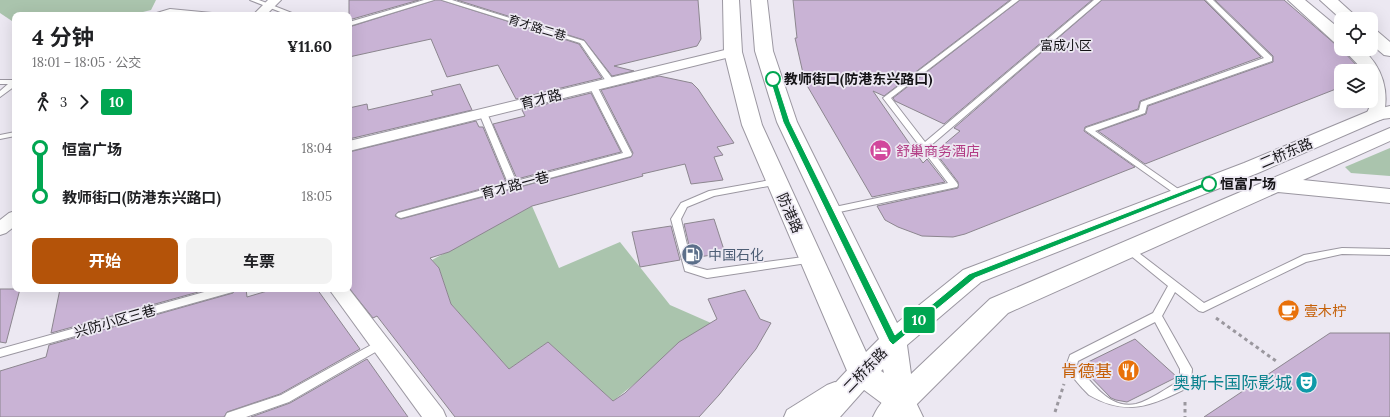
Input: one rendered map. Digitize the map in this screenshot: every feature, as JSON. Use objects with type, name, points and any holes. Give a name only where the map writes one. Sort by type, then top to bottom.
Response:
[{"type":"main road","name":"防港路","points":[[731,0],[733,52],[752,125],[862,373]]},
{"type":"main road","points":[[759,0],[764,51],[787,122],[893,341],[899,412]]},
{"type":"main road","points":[[1296,0],[1334,33]]},
{"type":"main road","points":[[1328,0],[1343,12]]},
{"type":"main road","points":[[1378,41],[1390,51]]},
{"type":"main road","points":[[1359,56],[1375,72],[1381,85],[1383,113]]},
{"type":"main road","name":"二桥东路","points":[[822,417],[893,341],[972,276],[1251,168],[1383,113]]},
{"type":"main road","name":"二桥东路","points":[[899,412],[999,306],[1390,134]]},
{"type":"main road","points":[[1276,185],[1390,196]]},
{"type":"main road","points":[[862,373],[899,412]]},
{"type":"street","name":"育才路","points":[[352,145],[733,52]]},
{"type":"street","points":[[0,229],[12,219]]},
{"type":"street","points":[[0,233],[12,230]]},
{"type":"street","points":[[340,292],[435,417]]},
{"type":"street","points":[[796,417],[862,373]]},
{"type":"lane","points":[[253,0],[267,7],[284,12]]},
{"type":"lane","points":[[352,23],[431,0]]},
{"type":"lane","name":"育才路二巷","points":[[445,0],[582,42],[611,82]]},
{"type":"lane","points":[[830,211],[954,185],[887,98],[1016,0]]},
{"type":"lane","points":[[924,147],[1098,0]]},
{"type":"lane","points":[[1181,194],[1089,130],[1142,110],[1144,104],[1269,59],[1209,0]]},
{"type":"lane","points":[[166,12],[180,12]]},
{"type":"lane","points":[[0,82],[12,82]]},
{"type":"lane","points":[[0,95],[12,85]]},
{"type":"lane","name":"育才路一巷","points":[[401,215],[628,154],[593,86]]},
{"type":"lane","points":[[483,113],[513,185]]},
{"type":"lane","points":[[0,137],[12,135]]},
{"type":"lane","points":[[776,182],[712,193],[684,205],[676,219],[688,268],[707,274],[811,260]]},
{"type":"lane","points":[[1128,249],[1203,308],[1304,260],[1342,251],[1390,252]]},
{"type":"lane","points":[[1157,316],[1186,369],[1185,384],[1135,409],[1118,409],[1104,401],[1071,366],[1074,358],[1157,316],[1174,285]]},
{"type":"lane","name":"兴防小区三巷","points":[[0,353],[218,292]]},
{"type":"lane","points":[[231,417],[285,399],[380,344]]},
{"type":"path","points":[[1203,308],[1276,361]]},
{"type":"path","points":[[1055,412],[1071,366]]},
{"type":"green space","points":[[0,0],[156,0],[151,10],[143,12],[12,12],[12,21],[0,13]]},
{"type":"green space","points":[[1390,148],[1390,176],[1351,173],[1345,167]]},
{"type":"green space","points":[[532,206],[559,268],[620,242],[670,305],[711,323],[613,401],[548,342],[509,369],[451,304],[439,268],[432,260]]},
{"type":"building","points":[[349,0],[419,0],[352,19],[352,12],[349,12]]},
{"type":"building","points":[[435,0],[441,0],[579,44],[602,78],[516,99],[498,65],[447,77],[431,39],[352,56],[352,26]]},
{"type":"building","points":[[457,0],[698,0],[701,39],[697,46],[614,66],[634,71],[612,76],[584,40]]},
{"type":"building","points":[[793,0],[1010,0],[884,96],[873,91],[923,163],[927,159],[945,182],[872,197],[805,82],[795,38],[797,38]]},
{"type":"building","points":[[1020,0],[1092,0],[944,124],[895,101],[893,98]]},
{"type":"building","points":[[1102,0],[1204,0],[1261,57],[1140,101],[1138,109],[1085,127],[1084,131],[1135,167],[965,234],[953,237],[922,236],[898,227],[885,220],[877,206],[958,188],[958,182],[935,152],[960,131],[954,128]]},
{"type":"building","points":[[1215,0],[1284,0],[1334,43],[1334,56],[1348,56],[1355,64],[1334,64],[1334,90],[1145,164],[1098,131],[1146,114],[1148,106],[1273,62],[1273,56]]},
{"type":"building","points":[[659,76],[692,83],[698,89],[734,143],[717,147],[723,155],[714,157],[723,180],[691,184],[685,164],[642,174],[643,176],[532,206],[449,252],[430,258],[439,268],[451,304],[509,369],[548,342],[613,401],[625,393],[679,342],[717,319],[708,299],[745,290],[760,319],[771,323],[756,349],[699,417],[455,417],[377,316],[373,318],[352,292],[352,151],[476,121],[479,127],[483,127],[506,182],[398,212],[395,216],[401,219],[631,157],[633,153],[601,90]]},
{"type":"building","points":[[460,84],[472,110],[352,138],[352,107],[367,104],[368,110],[433,95],[431,91]]},
{"type":"building","points":[[591,93],[621,152],[517,179],[493,124],[525,116],[522,110]]},
{"type":"building","points":[[714,219],[725,253],[692,258],[684,224]]},
{"type":"building","points":[[671,226],[680,260],[640,267],[632,232]]},
{"type":"building","points":[[0,289],[12,289],[12,292],[19,292],[6,343],[0,342]]},
{"type":"building","points":[[59,292],[198,292],[51,333]]},
{"type":"building","points":[[246,292],[247,297],[264,292],[319,292],[360,349],[280,394],[227,412],[224,417],[0,417],[0,371],[46,357],[49,345],[233,293]]},
{"type":"building","points":[[1330,333],[1390,333],[1390,417],[1204,417]]},
{"type":"building","name":"肯德基","points":[[1135,339],[1177,377],[1127,402],[1116,400],[1111,398],[1080,366]]},
{"type":"building","points":[[367,359],[408,417],[251,417],[290,403]]},
{"type":"bus line","name":"10","points":[[773,79],[787,122],[893,341],[972,276],[1209,184]]},
{"type":"place","name":"教师街口(防港东兴路口)","points":[[773,79]]},
{"type":"place","name":"舒巢商务酒店","points":[[881,151]]},
{"type":"place","name":"恒富广场","points":[[1209,184]]},
{"type":"place","name":"中国石化","points":[[692,255]]},
{"type":"place","name":"壹木柠","points":[[1288,311]]},
{"type":"place","name":"肯德基","points":[[1128,371]]},
{"type":"place","name":"奥斯卡国际影城","points":[[1307,383]]},
{"type":"district","name":"富成小区","points":[[1066,45]]}]
